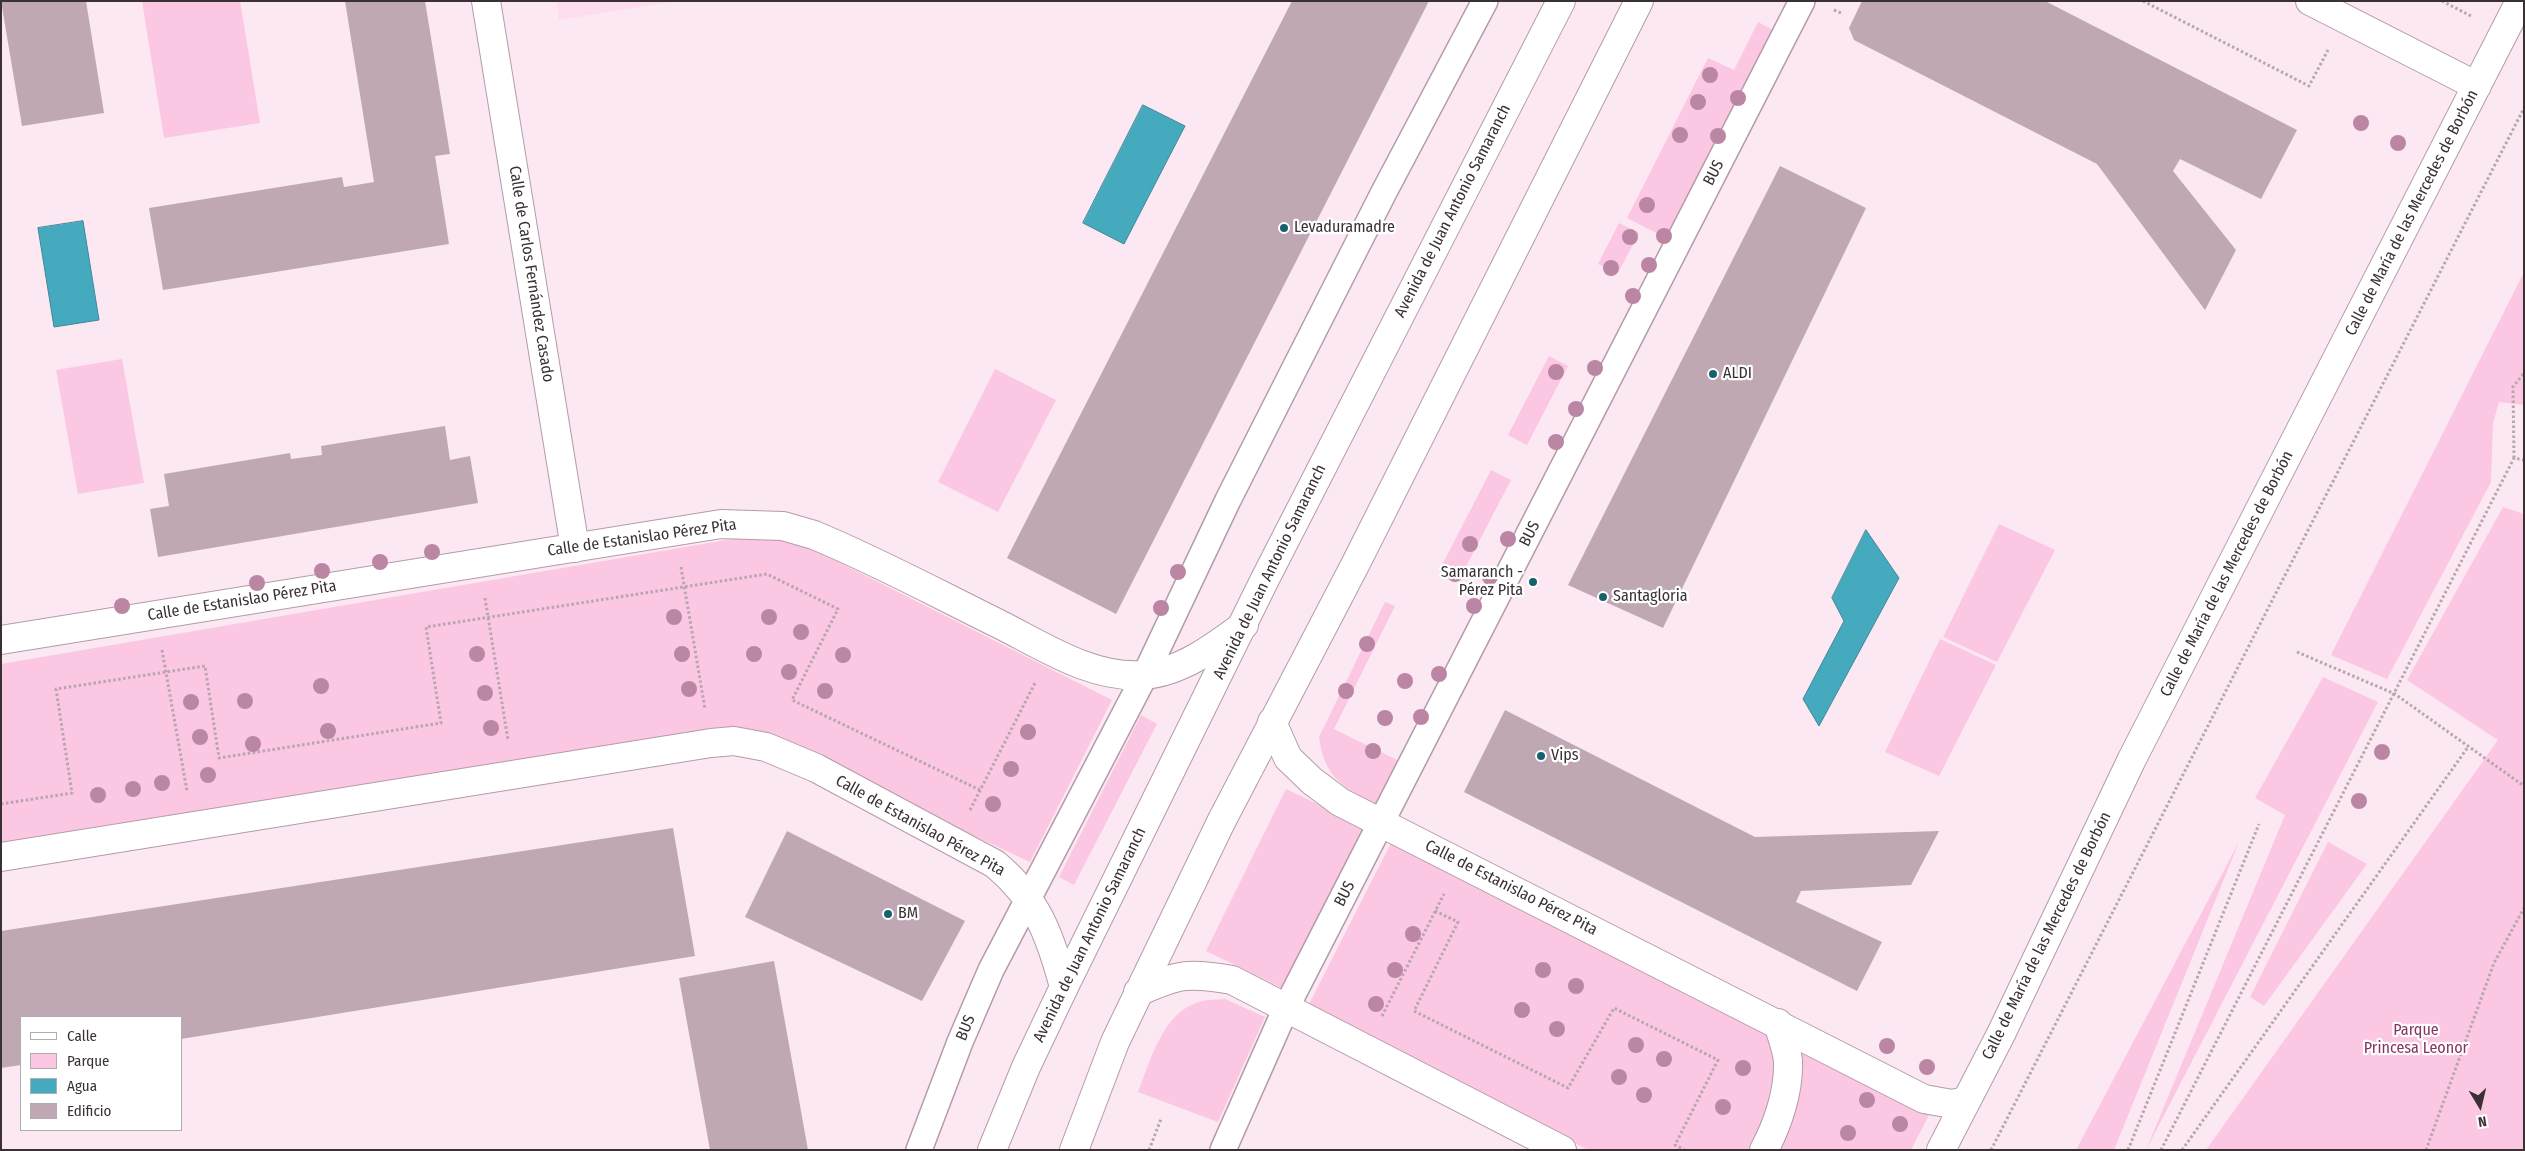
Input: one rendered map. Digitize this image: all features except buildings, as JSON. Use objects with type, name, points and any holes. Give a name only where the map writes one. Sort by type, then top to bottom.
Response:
[{"type":"street","name":"Calle de Carlos Fernández Casado","points":[[486,1],[575,548]]},
{"type":"street","name":"Avenida de Juan Antonio Samaranch","points":[[992,1150],[1026,1067],[1064,987],[1289,531],[1561,1]]},
{"type":"street","points":[[1074,1150],[1115,1042],[1138,992],[1272,722],[1355,565],[1639,1]]},
{"type":"street","points":[[2310,1],[2477,86]]},
{"type":"street","name":"Calle de María de las Mercedes de Borbón","points":[[1941,1150],[2001,1034],[2136,750],[2520,1]]},
{"type":"street","name":"Calle de Estanislao Pérez Pita","points":[[1,640],[721,524],[783,526],[836,544],[1096,670],[1115,675],[1145,675],[1196,658],[1244,625]]},
{"type":"street","name":"Calle de Estanislao Pérez Pita","points":[[1272,722],[1288,758],[1312,781],[1340,802],[1778,1023],[1924,1099],[1952,1104],[1966,1101]]},
{"type":"street","name":"Calle de Estanislao Pérez Pita","points":[[1,857],[504,775],[734,741],[766,747],[816,768],[995,864],[1012,878],[1028,897],[1044,924],[1064,987]]},
{"type":"street","points":[[1138,992],[1173,976],[1200,974],[1232,980],[1562,1150]]},
{"type":"street","points":[[1764,1150],[1776,1127],[1786,1086],[1788,1060],[1778,1023]]},
{"type":"lane","name":"BUS","points":[[919,1150],[973,1010],[1028,897],[1145,675],[1228,500],[1384,192],[1486,1]]},
{"type":"lane","name":"BUS","points":[[1223,1150],[1286,1008],[1802,1]]},
{"type":"path","points":[[2143,1],[2309,86],[2326,54]]},
{"type":"path","points":[[2442,1],[2477,19]]},
{"type":"path","points":[[1991,1150],[2524,108]]},
{"type":"path","points":[[2161,1150],[2514,458],[2513,387],[2524,373]]},
{"type":"path","points":[[2514,458],[2524,460]]},
{"type":"path","points":[[680,564],[705,712]]},
{"type":"path","points":[[1,804],[72,792],[56,689],[205,666],[219,758],[441,723],[426,628],[767,574],[838,609],[792,700],[980,790]]},
{"type":"path","points":[[484,592],[509,743]]},
{"type":"path","points":[[162,647],[188,798]]},
{"type":"path","points":[[2297,652],[2394,694],[2524,786]]},
{"type":"path","points":[[967,815],[1038,678]]},
{"type":"path","points":[[2182,1150],[2468,747]]},
{"type":"path","points":[[2128,1150],[2259,824]]},
{"type":"path","points":[[1381,1016],[1446,890]]},
{"type":"path","points":[[2426,1150],[2494,963],[2524,908]]},
{"type":"path","points":[[1435,911],[1458,922],[1414,1011],[1568,1088],[1614,1008],[1718,1060],[1675,1145],[1685,1150]]},
{"type":"path","points":[[1149,1150],[1160,1119]]},
{"type":"shaded area","points":[[557,1],[676,1],[559,20]]},
{"type":"green space","points":[[142,1],[240,1],[260,123],[164,138]]},
{"type":"green space","points":[[1758,22],[1775,31],[1670,240],[1627,218],[1708,58],[1734,70]]},
{"type":"green space","points":[[1619,223],[1639,233],[1618,273],[1598,264]]},
{"type":"green space","points":[[2524,272],[2524,405],[2499,402],[2493,423],[2491,482],[2387,679],[2331,655]]},
{"type":"green space","points":[[1549,356],[1568,366],[1527,445],[1508,435]]},
{"type":"green space","points":[[122,359],[144,483],[78,494],[56,370]]},
{"type":"green space","points":[[995,369],[1056,400],[998,512],[938,482]]},
{"type":"green space","points":[[1491,470],[1511,480],[1460,578],[1441,567]]},
{"type":"green space","name":"Parque Princesa Leonor","points":[[2503,507],[2524,514],[2524,1150],[2206,1150],[2498,740],[2407,680]]},
{"type":"green space","points":[[1999,524],[2055,550],[1997,662],[1943,637]]},
{"type":"green space","points":[[738,538],[791,538],[1112,700],[1030,862],[749,730],[730,731],[1,843],[1,664]]},
{"type":"green space","points":[[1385,602],[1395,606],[1334,729],[1399,761],[1376,806],[1354,793],[1331,772],[1325,762],[1319,737]]},
{"type":"green space","points":[[1940,639],[1996,665],[1939,776],[1885,752]]},
{"type":"green space","points":[[2323,677],[2378,702],[2146,1150],[2285,815],[2255,798]]},
{"type":"green space","points":[[1141,715],[1157,724],[1074,885],[1059,877]]},
{"type":"green space","points":[[1286,789],[1365,827],[1286,990],[1206,951]]},
{"type":"green space","points":[[2239,842],[2114,1150],[2076,1150]]},
{"type":"green space","points":[[2328,842],[2367,864],[2264,1006],[2250,997]]},
{"type":"green space","points":[[1391,843],[1929,1115],[1911,1150],[1588,1150],[1308,1006]]},
{"type":"green space","points":[[1225,999],[1265,1017],[1218,1122],[1138,1092],[1160,1038],[1177,1015],[1189,1006],[1202,1001]]},
{"type":"water","points":[[1143,105],[1185,126],[1124,244],[1083,223]]},
{"type":"water","points":[[83,221],[99,320],[54,327],[38,228]]},
{"type":"water","points":[[1866,530],[1899,578],[1819,726],[1803,699],[1844,621],[1832,598]]},
{"type":"place","name":"Levaduramadre","points":[[1284,228]]},
{"type":"place","name":"ALDI","points":[[1713,374]]},
{"type":"place","name":"Samaranch - Pérez Pita","points":[[1533,582]]},
{"type":"place","name":"Santagloria","points":[[1603,597]]},
{"type":"place","name":"Vips","points":[[1541,756]]},
{"type":"place","name":"BM","points":[[888,914]]}]
